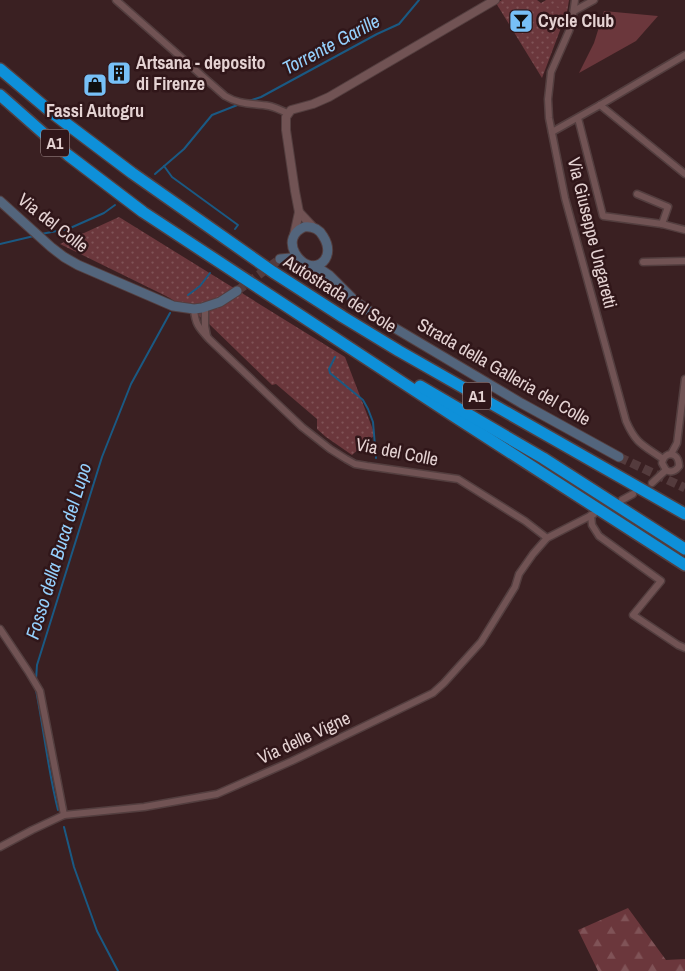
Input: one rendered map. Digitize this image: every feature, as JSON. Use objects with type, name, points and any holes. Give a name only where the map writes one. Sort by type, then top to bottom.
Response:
[{"type":"highway","name":"Autostrada del Sole","points":[[0,69],[51,112],[132,174],[273,272],[343,317],[424,365],[685,514]]},
{"type":"highway","name":"A1","points":[[0,95],[68,154],[143,212],[460,421],[685,565]]},
{"type":"highway","name":"A1","points":[[308,321],[543,458],[685,549]]},
{"type":"main road","name":"Via del Colle","points":[[0,201],[51,247],[78,265],[173,306],[194,309]]},
{"type":"main road","points":[[327,256],[321,263],[312,266],[290,258],[280,259],[300,229],[313,227],[321,232],[327,242],[330,275]]},
{"type":"main road","points":[[293,240],[295,253],[303,263]]},
{"type":"main road","name":"Strada della Galleria del Colle","points":[[312,266],[320,268],[330,275],[355,301],[388,324],[521,403],[619,457]]},
{"type":"main road","points":[[194,309],[220,302],[236,291]]},
{"type":"street","points":[[116,0],[234,102],[270,106],[288,113]]},
{"type":"street","points":[[293,240],[299,212],[286,130],[286,117],[288,113],[296,108],[313,104],[338,93],[495,0]]},
{"type":"street","name":"Via Giuseppe Ungaretti","points":[[575,0],[569,31],[550,81],[548,99],[549,118],[565,198],[626,421],[631,434],[638,442],[663,458]]},
{"type":"street","points":[[574,11],[594,0]]},
{"type":"street","points":[[552,132],[685,55]]},
{"type":"street","points":[[600,105],[685,174]]},
{"type":"street","points":[[578,118],[603,216],[662,224],[685,230]]},
{"type":"street","points":[[637,194],[668,207],[662,224]]},
{"type":"street","points":[[299,212],[313,227]]},
{"type":"street","points":[[643,262],[685,261]]},
{"type":"street","points":[[205,307],[205,326],[209,339]]},
{"type":"street","name":"Via del Colle","points":[[194,309],[196,323],[209,339],[302,426],[346,460],[355,464],[458,479],[525,521],[547,538]]},
{"type":"street","points":[[672,454],[677,443],[685,378]]},
{"type":"street","points":[[672,454],[678,458],[682,466],[671,472],[666,470],[662,464],[663,458],[672,454]]},
{"type":"street","points":[[652,483],[666,470]]},
{"type":"street","points":[[622,500],[633,494]]},
{"type":"street","points":[[547,538],[592,515],[592,526],[600,536],[661,582],[633,615],[685,648]]},
{"type":"street","name":"Via delle Vigne","points":[[0,847],[64,815],[144,807],[217,794],[300,757],[433,693],[481,642],[515,587],[519,574],[547,538]]},
{"type":"street","points":[[0,629],[40,691],[64,815]]},
{"type":"green space","points":[[502,0],[537,0],[541,3],[546,0],[569,0],[567,12],[542,78],[496,3]]},
{"type":"green space","points":[[556,7],[567,12],[562,26],[550,21]]},
{"type":"green space","points":[[604,11],[658,16],[636,41],[579,73],[594,43]]},
{"type":"green space","points":[[119,217],[345,357],[375,435],[352,455],[317,429],[317,419],[276,384],[272,385],[205,320],[168,297],[60,244]]},
{"type":"green space","points":[[628,908],[666,960],[685,959],[685,971],[598,971],[578,930]]},
{"type":"waterway","name":"Torrente Garille","points":[[249,101],[261,97],[399,24],[419,0]]},
{"type":"waterway","name":"Torrente Garille","points":[[155,174],[184,149],[212,115],[240,104]]},
{"type":"waterway","name":"Fosso della Buca del Lupo","points":[[164,166],[172,177],[238,225],[235,229]]},
{"type":"waterway","name":"Torrente Garille","points":[[41,234],[68,229],[104,213],[115,205]]},
{"type":"waterway","name":"Torrente Garille","points":[[0,244],[34,236]]},
{"type":"waterway","name":"Fosso della Buca del Lupo","points":[[188,295],[200,286],[210,273]]},
{"type":"waterway","name":"Fosso della Buca del Lupo","points":[[36,680],[37,665],[102,457],[131,384],[170,313]]},
{"type":"waterway","points":[[335,357],[329,369],[330,373],[363,400],[368,409],[373,422],[376,458]]},
{"type":"waterway","name":"Fosso della Buca del Lupo","points":[[36,690],[58,810]]},
{"type":"waterway","name":"Fosso della Buca del Lupo","points":[[64,827],[74,867],[97,931],[118,971]]},
{"type":"tunnel","points":[[237,291],[280,259]]},
{"type":"tunnel","points":[[619,457],[685,488]]},
{"type":"place","name":"Cycle Club","points":[[521,21]]},
{"type":"place","name":"Artsana - deposito di Firenze","points":[[119,73]]},
{"type":"place","name":"Fassi Autogru","points":[[95,85]]}]
